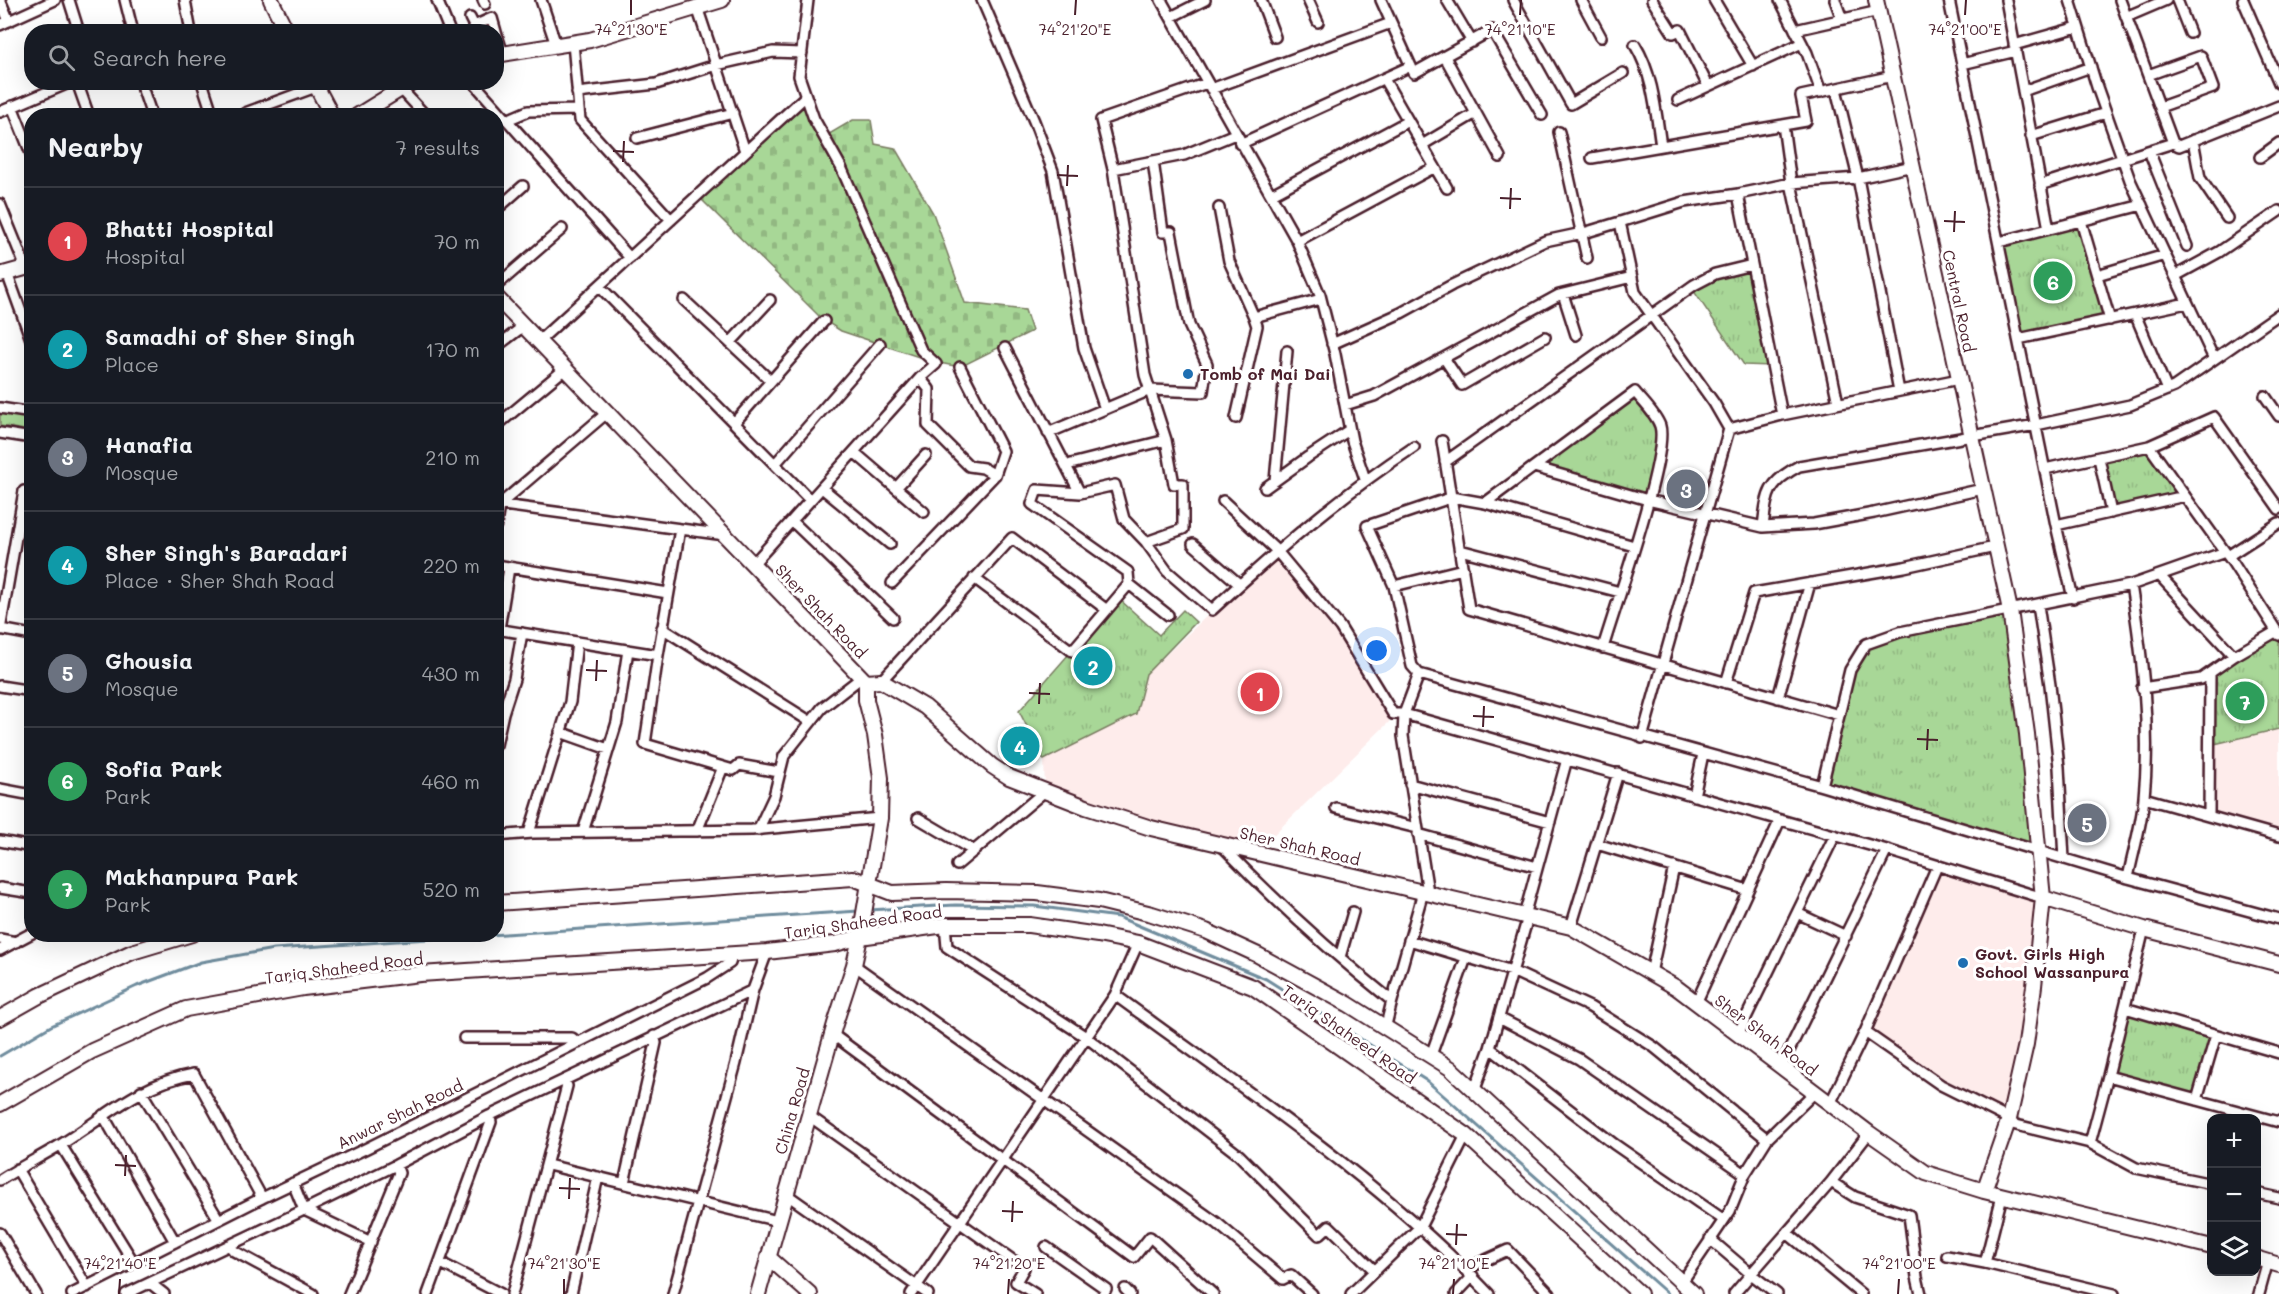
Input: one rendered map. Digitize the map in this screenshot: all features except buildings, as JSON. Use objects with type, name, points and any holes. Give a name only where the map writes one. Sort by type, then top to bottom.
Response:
[{"type":"main road","points":[[271,0],[283,24]]},
{"type":"main road","points":[[504,54],[590,40],[722,0]]},
{"type":"main road","name":"Central Road","points":[[1880,3],[1893,76],[2010,610],[2027,734],[2043,898],[2029,1021],[2008,1121],[1984,1191]]},
{"type":"main road","points":[[318,90],[328,108]]},
{"type":"main road","points":[[370,108],[400,90]]},
{"type":"main road","points":[[3,274],[24,268]]},
{"type":"main road","name":"Sher Shah Road","points":[[504,305],[864,680],[880,681],[925,707],[1009,777],[1151,828],[1571,927],[1677,988],[1869,1133],[1926,1173],[2002,1196],[2207,1246]]},
{"type":"main road","points":[[864,680],[881,778],[880,818],[868,884]]},
{"type":"main road","name":"Tariq Shaheed Road","points":[[504,902],[853,878],[892,892],[1037,893],[1099,901],[1206,931],[1348,1004],[1431,1056],[1475,1089],[1694,1294]]},
{"type":"main road","name":"China Road","points":[[758,1294],[808,1115],[854,965],[868,884]]},
{"type":"main road","points":[[2043,898],[2279,964]]},
{"type":"main road","name":"Tariq Shaheed Road","points":[[0,1104],[92,1051],[186,1009],[303,988],[420,974],[766,952],[835,944],[860,932],[945,925],[1029,925],[1138,943],[1252,987],[1466,1135],[1639,1294]]},
{"type":"main road","points":[[0,1018],[39,996],[132,952],[165,942]]},
{"type":"main road","points":[[768,1257],[810,1294]]},
{"type":"street","points":[[0,0],[4,23],[55,0]]},
{"type":"street","points":[[69,0],[76,24]]},
{"type":"street","points":[[125,0],[131,24]]},
{"type":"street","points":[[185,0],[190,24]]},
{"type":"street","points":[[437,0],[447,24]]},
{"type":"street","points":[[541,0],[556,45]]},
{"type":"street","points":[[753,564],[920,378],[936,364],[921,350],[841,167],[814,119],[799,76],[808,0]]},
{"type":"street","points":[[982,0],[1053,171],[1084,348],[1105,409]]},
{"type":"street","points":[[1161,0],[1240,144],[1272,194],[1297,241],[1321,299],[1349,430],[1365,479]]},
{"type":"street","points":[[1171,17],[1205,0]]},
{"type":"street","points":[[1261,0],[1275,37]]},
{"type":"street","points":[[1308,0],[1317,22]]},
{"type":"street","points":[[1381,0],[1414,73],[1492,30],[1542,115]]},
{"type":"street","points":[[1447,0],[1472,42]]},
{"type":"street","points":[[1513,0],[1571,104],[1623,73]]},
{"type":"street","points":[[1581,0],[1601,37]]},
{"type":"street","points":[[1652,0],[1673,33],[1680,30],[1708,86]]},
{"type":"street","points":[[1714,0],[1752,66]]},
{"type":"street","points":[[1780,0],[1802,43],[1821,92]]},
{"type":"street","points":[[1835,0],[1842,19]]},
{"type":"street","points":[[1949,0],[2056,525],[2073,598]]},
{"type":"street","points":[[2006,0],[2049,229]]},
{"type":"street","points":[[2070,0],[2122,159],[2214,359]]},
{"type":"street","points":[[2120,0],[2173,143],[2179,146],[2279,106]]},
{"type":"street","points":[[2126,17],[2166,0]]},
{"type":"street","points":[[2177,0],[2190,33]]},
{"type":"street","points":[[2243,0],[2279,83]]},
{"type":"street","points":[[1795,30],[1842,19],[1880,3]]},
{"type":"street","points":[[698,7],[745,151]]},
{"type":"street","points":[[470,18],[473,24]]},
{"type":"street","points":[[478,24],[492,18],[494,24]]},
{"type":"street","points":[[1146,542],[1183,529],[1183,484],[1174,484],[1166,440],[1145,375],[1113,169],[1101,120],[1209,86],[1391,23]]},
{"type":"street","points":[[1962,63],[2078,27]]},
{"type":"street","points":[[573,43],[580,120],[671,220]]},
{"type":"street","points":[[1678,100],[1802,43]]},
{"type":"street","points":[[1635,45],[1654,99],[1661,146]]},
{"type":"street","points":[[577,93],[656,84],[773,51],[802,53]]},
{"type":"street","points":[[2148,75],[2201,56],[2213,88],[2160,107]]},
{"type":"street","points":[[1445,57],[1500,157]]},
{"type":"street","points":[[1240,144],[1411,66]]},
{"type":"street","points":[[2023,91],[2091,67]]},
{"type":"street","points":[[1592,158],[1806,121],[1801,96],[1893,76]]},
{"type":"street","points":[[1384,79],[1447,188]]},
{"type":"street","points":[[1836,88],[1858,178],[1899,391]]},
{"type":"street","points":[[0,112],[51,90]]},
{"type":"street","points":[[80,90],[86,108]]},
{"type":"street","points":[[143,90],[149,108]]},
{"type":"street","points":[[205,90],[210,108]]},
{"type":"street","points":[[258,108],[302,90]]},
{"type":"street","points":[[410,90],[421,108]]},
{"type":"street","points":[[480,90],[496,108]]},
{"type":"street","points":[[540,340],[806,96]]},
{"type":"street","points":[[12,106],[24,136]]},
{"type":"street","points":[[507,120],[528,111],[579,110]]},
{"type":"street","points":[[637,138],[733,113]]},
{"type":"street","points":[[1422,145],[1476,113]]},
{"type":"street","points":[[2031,136],[2106,113]]},
{"type":"street","points":[[504,117],[630,258]]},
{"type":"street","points":[[1272,194],[1408,121]]},
{"type":"street","points":[[1783,125],[1791,183],[1838,403]]},
{"type":"street","points":[[1559,132],[1587,258]]},
{"type":"street","points":[[1113,169],[1184,155],[1235,134]]},
{"type":"street","points":[[2193,140],[2200,178],[2227,218]]},
{"type":"street","points":[[2040,185],[2173,143]]},
{"type":"street","points":[[2260,158],[2279,143]]},
{"type":"street","points":[[2149,151],[2187,246]]},
{"type":"street","points":[[1048,433],[1150,390],[1203,392],[1208,364],[1189,325],[1171,232],[1163,232],[1153,161]]},
{"type":"street","points":[[1332,344],[1401,313],[1452,285],[1545,241],[1582,233],[1684,202],[1791,183],[1858,178],[1913,166]]},
{"type":"street","points":[[1297,241],[1435,167]]},
{"type":"street","points":[[504,203],[523,186]]},
{"type":"street","points":[[1738,194],[1782,415]]},
{"type":"street","points":[[0,204],[24,256]]},
{"type":"street","points":[[1998,242],[2142,205]]},
{"type":"street","points":[[1219,208],[1229,261],[1257,326],[1236,418]]},
{"type":"street","points":[[2175,276],[2219,252],[2279,211]]},
{"type":"street","points":[[2081,221],[2110,320]]},
{"type":"street","points":[[1620,222],[1635,292],[1714,403],[1728,429],[1642,738]]},
{"type":"street","points":[[504,279],[562,229]]},
{"type":"street","points":[[2097,275],[2165,255]]},
{"type":"street","points":[[1445,462],[1651,315],[1715,274],[1752,265]]},
{"type":"street","points":[[3,274],[24,323]]},
{"type":"street","points":[[1344,405],[1374,396],[1563,294],[1632,277]]},
{"type":"street","points":[[599,286],[810,500]]},
{"type":"street","points":[[1563,294],[1576,335]]},
{"type":"street","points":[[1254,317],[1321,299]]},
{"type":"street","points":[[684,300],[771,381]]},
{"type":"street","points":[[730,343],[770,300]]},
{"type":"street","points":[[2018,339],[2187,303]]},
{"type":"street","points":[[2136,314],[2167,390]]},
{"type":"street","points":[[1763,527],[1767,493],[1785,473],[1799,466],[2130,405],[2167,390],[2279,314]]},
{"type":"street","points":[[734,423],[824,321]]},
{"type":"street","points":[[504,341],[525,325]]},
{"type":"street","points":[[1444,358],[1462,384],[1545,336]]},
{"type":"street","points":[[775,464],[880,344]]},
{"type":"street","points":[[1005,348],[1080,493]]},
{"type":"street","points":[[1275,481],[1287,351]]},
{"type":"street","points":[[892,583],[995,475],[1003,451],[960,367]]},
{"type":"street","points":[[504,419],[566,368]]},
{"type":"street","points":[[920,378],[929,389],[928,425],[969,466],[983,468],[995,475]]},
{"type":"street","points":[[1728,429],[1782,415],[1959,379]]},
{"type":"street","points":[[1485,503],[1635,393],[1660,425],[1662,442],[1648,500],[1603,648]]},
{"type":"street","points":[[2265,396],[2279,416]]},
{"type":"street","points":[[0,408],[24,412]]},
{"type":"street","points":[[504,500],[608,412]]},
{"type":"street","points":[[2045,469],[2149,446],[2214,417],[2279,509]]},
{"type":"street","points":[[1265,488],[1349,430]]},
{"type":"street","points":[[0,433],[24,437]]},
{"type":"street","points":[[1071,464],[1166,440]]},
{"type":"street","points":[[1442,441],[1449,498],[1469,609],[1839,715]]},
{"type":"street","points":[[2142,687],[2201,679],[2234,656],[2278,633],[2227,554],[2149,446]]},
{"type":"street","points":[[975,578],[1072,651],[1129,584],[1128,572],[1032,504],[1037,490],[1080,493],[1115,485],[1124,519],[1146,542],[1167,571],[1212,610],[1276,550],[1365,479],[1414,447]]},
{"type":"street","points":[[854,452],[924,512]]},
{"type":"street","points":[[896,488],[926,455]]},
{"type":"street","points":[[2099,458],[2111,513]]},
{"type":"street","points":[[1534,467],[1648,500],[1763,527],[1814,524],[1983,489]]},
{"type":"street","points":[[822,488],[890,544]]},
{"type":"street","points":[[24,491],[0,629],[24,634]]},
{"type":"street","points":[[2056,525],[2185,496]]},
{"type":"street","points":[[1634,546],[1485,503],[1449,498],[1367,526],[1394,586],[1412,666],[1419,674],[1642,738],[1822,786],[2038,852],[2279,920]]},
{"type":"street","points":[[1223,501],[1276,550],[1340,627],[1393,714],[1404,714],[1618,773],[1887,850],[2043,898]]},
{"type":"street","points":[[504,506],[725,535]]},
{"type":"street","points":[[792,521],[893,618]]},
{"type":"street","points":[[1822,786],[1850,670],[1866,644],[1900,632],[2131,585],[2227,554],[2279,523]]},
{"type":"street","points":[[680,529],[662,628],[645,744],[733,770],[739,765],[779,772]]},
{"type":"street","points":[[880,681],[1012,538],[1107,610]]},
{"type":"street","points":[[1193,544],[1239,584]]},
{"type":"street","points":[[1726,683],[1754,593],[1904,567],[1995,547]]},
{"type":"street","points":[[1460,550],[1620,592]]},
{"type":"street","points":[[504,566],[669,593]]},
{"type":"street","points":[[504,595],[509,567]]},
{"type":"street","points":[[1394,586],[1463,569]]},
{"type":"street","points":[[2160,576],[2234,656]]},
{"type":"street","points":[[1778,698],[1810,583]]},
{"type":"street","points":[[1129,584],[1168,615]]},
{"type":"street","points":[[2128,878],[2144,798],[2146,736],[2138,627],[2131,585]]},
{"type":"street","points":[[2038,605],[2059,767],[2064,859]]},
{"type":"street","points":[[662,628],[811,722]]},
{"type":"street","points":[[504,630],[658,655]]},
{"type":"street","points":[[504,716],[514,679],[522,633]]},
{"type":"street","points":[[529,833],[570,702],[577,642]]},
{"type":"street","points":[[583,832],[617,722],[628,650]]},
{"type":"street","points":[[2209,815],[2210,673]]},
{"type":"street","points":[[1385,1029],[1409,940],[1425,892],[1418,831],[1402,736],[1404,714],[1419,674]]},
{"type":"street","points":[[758,830],[774,796],[784,756],[822,708],[864,680]]},
{"type":"street","points":[[0,686],[24,690]]},
{"type":"street","points":[[560,732],[608,749]]},
{"type":"street","points":[[1694,796],[1703,754]]},
{"type":"street","points":[[1475,1089],[1499,1018],[1567,759]]},
{"type":"street","points":[[697,831],[723,767]]},
{"type":"street","points":[[1571,927],[1618,773]]},
{"type":"street","points":[[1410,784],[1550,822]]},
{"type":"street","points":[[0,789],[24,794]]},
{"type":"street","points":[[957,865],[1045,791]]},
{"type":"street","points":[[2144,798],[2279,836]]},
{"type":"street","points":[[1336,808],[1537,867]]},
{"type":"street","points":[[504,835],[758,830],[880,818]]},
{"type":"street","points":[[918,818],[974,851]]},
{"type":"street","points":[[1696,1003],[1780,820]]},
{"type":"street","points":[[1738,1034],[1835,835]]},
{"type":"street","points":[[0,841],[24,846]]},
{"type":"street","points":[[1221,844],[1267,892],[1392,1001]]},
{"type":"street","points":[[1597,844],[1748,890]]},
{"type":"street","points":[[1781,1067],[1887,850]]},
{"type":"street","points":[[1830,1104],[1865,1032],[1936,866]]},
{"type":"street","points":[[1651,974],[1674,867]]},
{"type":"street","points":[[0,888],[24,892]]},
{"type":"street","points":[[1340,957],[1353,912]]},
{"type":"street","points":[[1797,913],[1846,936]]},
{"type":"street","points":[[945,925],[946,947],[1086,1037],[1239,1155],[1319,1235],[1329,1226],[1375,1271]]},
{"type":"street","points":[[2090,1143],[2144,928]]},
{"type":"street","points":[[0,950],[24,938]]},
{"type":"street","points":[[0,939],[16,942]]},
{"type":"street","points":[[1409,940],[1512,971],[1590,1006],[1654,1047],[1767,1139]]},
{"type":"street","points":[[911,1294],[1115,994],[1138,943]]},
{"type":"street","points":[[673,1294],[736,1063],[753,990],[766,952]]},
{"type":"street","name":"Anwar Shah Road","points":[[72,1294],[707,978],[730,963],[733,953]]},
{"type":"street","points":[[1431,1056],[1466,958]]},
{"type":"street","points":[[854,965],[1217,1223],[1283,1280],[1291,1275],[1312,1294]]},
{"type":"street","points":[[126,1294],[396,1166],[489,1116],[753,990]]},
{"type":"street","points":[[1115,994],[1346,1166],[1450,1252],[1490,1294]]},
{"type":"street","points":[[2125,1008],[2279,1053]]},
{"type":"street","points":[[1499,1018],[1579,1059],[1745,1174]]},
{"type":"street","points":[[1865,1032],[1941,1085],[2008,1121],[2090,1143],[2136,1168],[2207,1183]]},
{"type":"street","points":[[832,1034],[1134,1257],[1150,1237],[1213,1294]]},
{"type":"street","points":[[2198,1100],[2216,1035]]},
{"type":"street","points":[[624,1183],[656,1043],[654,1036]]},
{"type":"street","points":[[464,1038],[572,1038],[578,1042]]},
{"type":"street","points":[[1490,1047],[1614,1144],[1724,1220]]},
{"type":"street","points":[[0,1179],[61,1145],[141,1090],[194,1074],[262,1198]]},
{"type":"street","points":[[2108,1076],[2279,1122]]},
{"type":"street","points":[[512,1294],[548,1165],[567,1086],[564,1080]]},
{"type":"street","points":[[141,1090],[219,1220]]},
{"type":"street","points":[[1682,1281],[1730,1210],[1745,1174],[1767,1139],[1815,1092]]},
{"type":"street","points":[[103,1115],[175,1242]]},
{"type":"street","points":[[808,1115],[1024,1268],[1016,1282],[1035,1294]]},
{"type":"street","points":[[428,1294],[491,1122],[489,1116]]},
{"type":"street","points":[[1734,1294],[1831,1182],[1869,1133]]},
{"type":"street","points":[[1351,1294],[1420,1227],[1466,1135]]},
{"type":"street","points":[[61,1145],[134,1263]]},
{"type":"street","points":[[548,1165],[778,1221]]},
{"type":"street","points":[[349,1294],[399,1173],[396,1166]]},
{"type":"street","points":[[17,1169],[87,1287]]},
{"type":"street","points":[[571,1294],[598,1177]]},
{"type":"street","points":[[1831,1182],[1855,1197],[1909,1215],[1921,1294]]},
{"type":"street","points":[[293,1183],[304,1210],[371,1242]]},
{"type":"street","points":[[786,1194],[928,1294]]},
{"type":"street","points":[[2261,1195],[2279,1198]]},
{"type":"street","points":[[1985,1263],[2002,1196]]},
{"type":"street","points":[[0,1233],[36,1294]]},
{"type":"street","points":[[1787,1233],[1861,1294]]},
{"type":"street","points":[[1710,1239],[1777,1294]]},
{"type":"street","points":[[229,1245],[234,1251],[313,1294]]},
{"type":"street","points":[[1046,1247],[1106,1289],[1103,1294]]},
{"type":"street","points":[[1456,1294],[1469,1273],[1508,1250],[1550,1294]]},
{"type":"street","points":[[1947,1256],[2114,1294]]},
{"type":"street","points":[[2259,1294],[2268,1262]]},
{"type":"street","points":[[441,1263],[501,1294]]},
{"type":"street","points":[[150,1283],[164,1294]]},
{"type":"shaded area","points":[[1276,550],[1340,627],[1388,709],[1389,722],[1259,849],[1142,823],[1045,791],[1044,760],[1135,714],[1146,674]]},
{"type":"shaded area","points":[[2279,729],[2279,836],[2209,816],[2210,745]]},
{"type":"shaded area","name":"Govt. Girls High School Wassanpura","points":[[1937,864],[2039,894],[2021,1043],[2003,1118],[1965,1103],[1865,1032]]},
{"type":"green space","points":[[806,96],[826,136],[853,120],[871,120],[875,144],[895,148],[933,213],[965,303],[1025,310],[1032,331],[960,367],[934,362],[841,331],[822,319],[697,195]]},
{"type":"green space","points":[[2081,221],[2110,320],[2018,339],[1999,242]]},
{"type":"green space","points":[[1752,265],[1772,366],[1744,365],[1691,287]]},
{"type":"green space","points":[[1632,394],[1660,425],[1648,500],[1534,467]]},
{"type":"green space","points":[[0,412],[24,416],[24,430],[0,426]]},
{"type":"green space","points":[[2149,446],[2185,496],[2111,513],[2099,458]]},
{"type":"green space","points":[[1118,598],[1159,635],[1183,610],[1196,622],[1146,674],[1136,714],[1044,760],[1019,711]]},
{"type":"green space","points":[[2009,609],[2033,848],[1822,786],[1850,670],[1866,644]]},
{"type":"green space","points":[[2279,635],[2279,729],[2210,745],[2210,673]]},
{"type":"green space","points":[[2125,1008],[2216,1035],[2197,1100],[2108,1076]]},
{"type":"waterway","points":[[869,910],[955,905],[1034,906],[1118,917],[1266,979],[1427,1081],[1668,1294]]},
{"type":"waterway","points":[[504,934],[859,911]]},
{"type":"waterway","points":[[0,1056],[51,1026],[137,986],[201,962],[274,949],[382,942]]},
{"type":"place","name":"Sofia Park","points":[[2053,281]]},
{"type":"place","name":"Tomb of Mai Dai","points":[[1188,374]]},
{"type":"place","name":"Hanafia","points":[[1686,489]]},
{"type":"place","name":"Samadhi of Sher Singh","points":[[1093,666]]},
{"type":"place","name":"Bhatti Hospital","points":[[1260,692]]},
{"type":"place","name":"Makhanpura Park","points":[[2245,701]]},
{"type":"place","name":"Sher Singh's Baradari","points":[[1020,746]]},
{"type":"place","name":"Ghousia","points":[[2087,823]]},
{"type":"place","name":"Govt. Girls High School Wassanpura","points":[[1963,963]]}]
